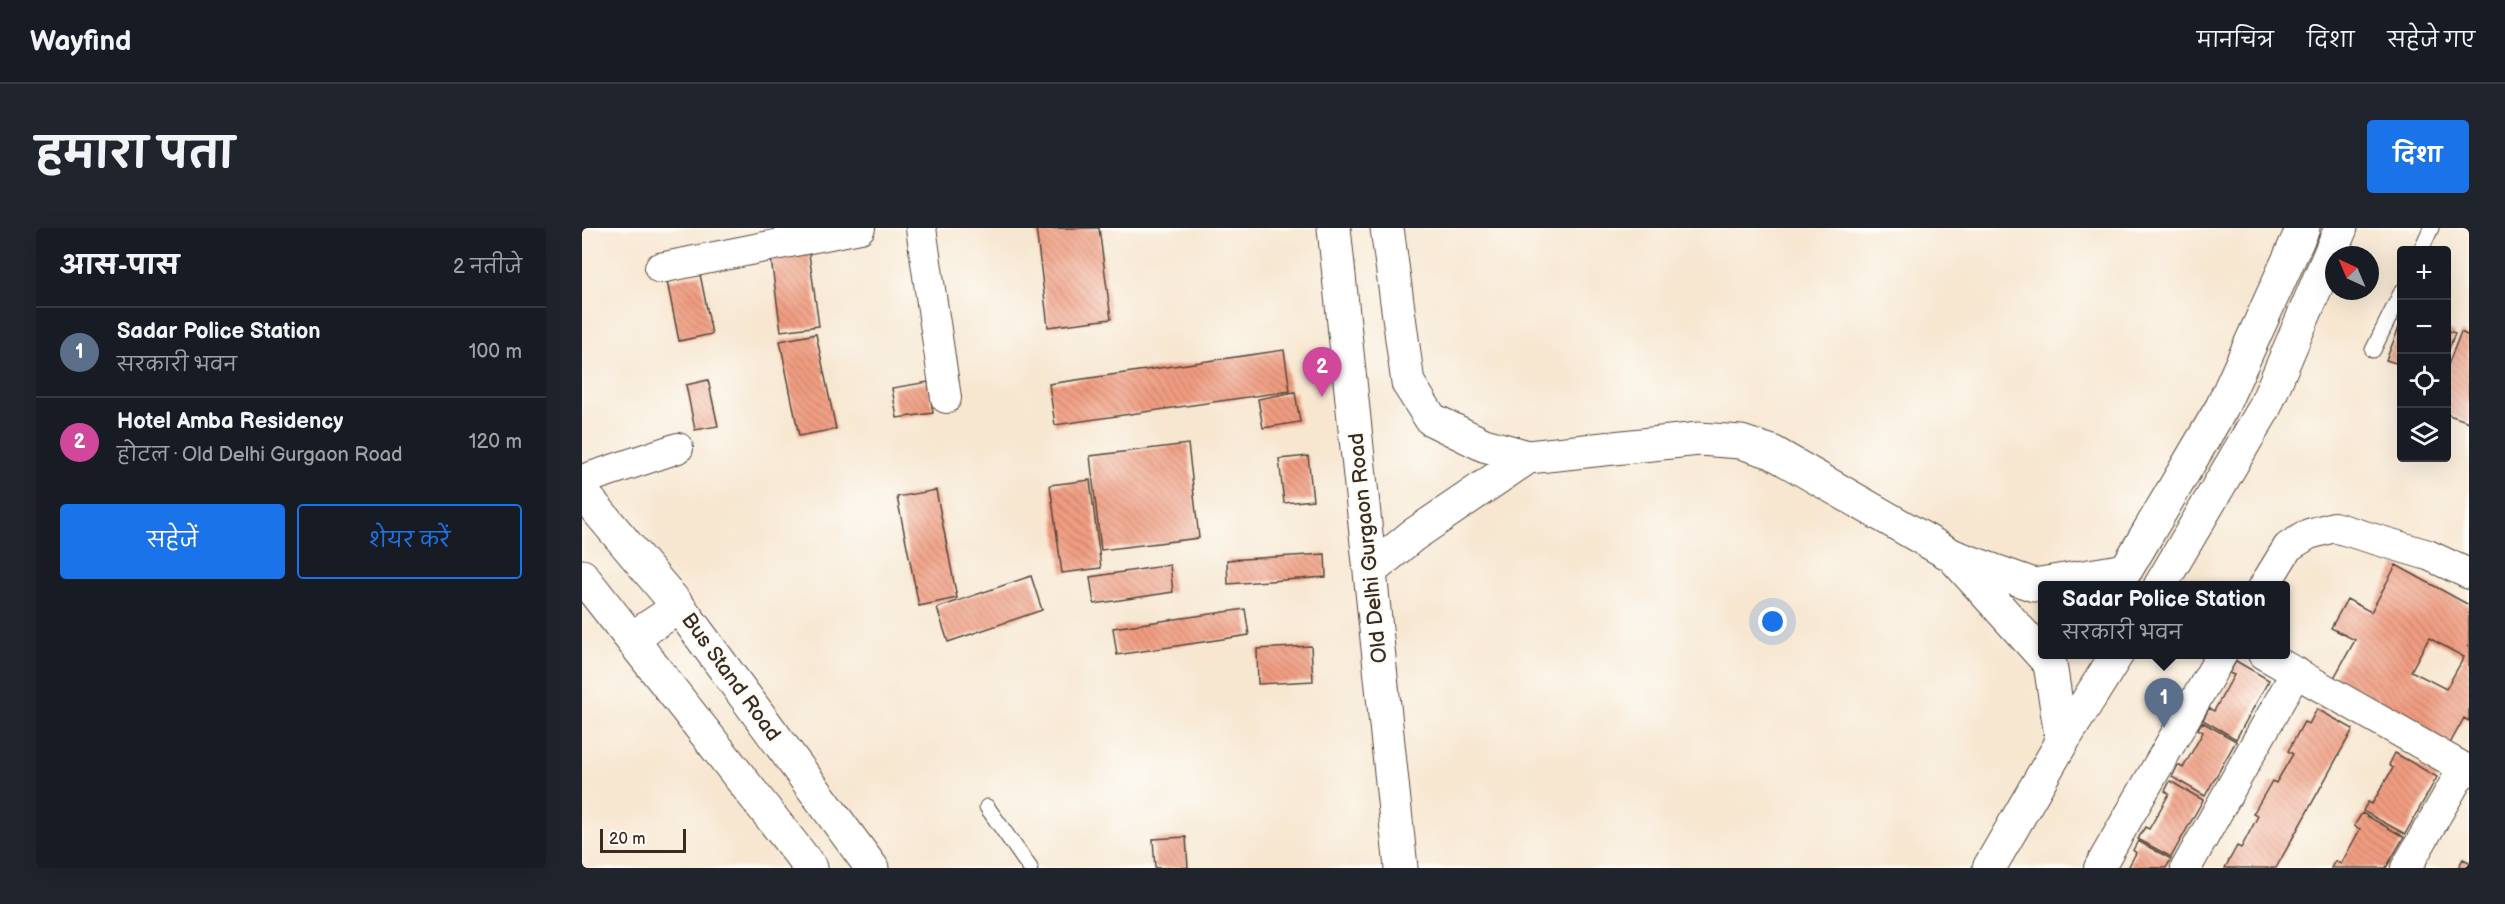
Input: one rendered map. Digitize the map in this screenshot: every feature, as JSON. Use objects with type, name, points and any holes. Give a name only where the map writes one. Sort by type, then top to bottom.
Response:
[{"type":"main road","name":"Old Delhi Gurgaon Road","points":[[1334,228],[1401,868]]},
{"type":"main road","points":[[1387,228],[1408,383],[1431,419],[1484,445],[1528,457],[1699,439],[1741,442],[1772,453],[1953,556],[2034,585],[2038,584]]},
{"type":"main road","points":[[2059,581],[2126,570],[2222,407],[2303,228]]},
{"type":"main road","points":[[2162,581],[2264,409],[2341,228]]},
{"type":"main road","points":[[1371,570],[1412,536],[1528,457]]},
{"type":"main road","name":"Bus Stand Road","points":[[582,492],[679,607],[872,868]]},
{"type":"main road","points":[[1953,556],[2038,652]]},
{"type":"main road","points":[[582,576],[812,868]]},
{"type":"main road","points":[[632,638],[679,607]]},
{"type":"main road","points":[[2045,659],[2049,664],[2062,742]]},
{"type":"main road","points":[[1989,868],[2113,659]]},
{"type":"street","points":[[660,268],[754,239],[860,228]]},
{"type":"street","points":[[921,228],[946,398]]},
{"type":"street","points":[[582,480],[678,448]]},
{"type":"street","points":[[2267,581],[2288,547],[2309,534],[2334,527],[2428,555],[2469,574]]},
{"type":"street","points":[[2099,868],[2219,659]]},
{"type":"street","points":[[2272,659],[2466,770],[2406,868]]},
{"type":"street","points":[[2186,868],[2296,672]]},
{"type":"lane","points":[[2423,246],[2431,228]]},
{"type":"lane","points":[[2373,351],[2398,300]]},
{"type":"lane","points":[[987,807],[1030,868]]},
{"type":"building","points":[[1036,228],[1099,228],[1111,319],[1048,327]]},
{"type":"building","points":[[809,254],[819,326],[781,331],[771,259]]},
{"type":"building","points":[[700,274],[712,334],[679,341],[667,281]]},
{"type":"building","points":[[2397,332],[2397,363],[2386,360]]},
{"type":"building","points":[[2451,332],[2455,333],[2451,344]]},
{"type":"building","points":[[2461,332],[2469,336],[2469,422],[2451,416],[2451,357]]},
{"type":"building","points":[[816,334],[836,429],[799,436],[780,341]]},
{"type":"building","points":[[1284,350],[1290,391],[1055,425],[1049,384]]},
{"type":"building","points":[[708,380],[718,426],[695,430],[686,385]]},
{"type":"building","points":[[928,382],[933,413],[897,418],[892,388]]},
{"type":"building","points":[[1295,392],[1300,422],[1263,428],[1258,399]]},
{"type":"building","points":[[1188,444],[1199,538],[1101,550],[1090,456]]},
{"type":"building","points":[[1308,456],[1313,500],[1284,503],[1279,459]]},
{"type":"building","points":[[1090,480],[1101,568],[1062,573],[1050,485]]},
{"type":"building","points":[[936,490],[957,598],[919,606],[897,497]]},
{"type":"building","points":[[1325,554],[1326,577],[1228,584],[1227,560]]},
{"type":"building","points":[[1170,565],[1173,592],[1094,604],[1090,577]]},
{"type":"building","points":[[2396,565],[2469,605],[2469,721],[2464,718],[2447,749],[2330,685],[2355,640],[2331,628],[2347,599],[2371,612]],"holes":[[[2429,638],[2464,657],[2446,689],[2411,671]]]},
{"type":"building","points":[[1031,576],[1042,610],[948,642],[937,608]]},
{"type":"building","points":[[1245,609],[1249,635],[1117,655],[1113,628]]},
{"type":"building","points":[[1311,646],[1313,681],[1258,684],[1257,649]]},
{"type":"building","points":[[2236,661],[2269,680],[2236,739],[2203,720],[2209,708],[2214,711],[2234,675],[2229,673]]},
{"type":"building","points":[[2317,709],[2353,729],[2276,868],[2225,868],[2237,846],[2241,848],[2258,816],[2253,814],[2272,781],[2276,783],[2293,754],[2288,751],[2304,722],[2309,724]]},
{"type":"building","points":[[2202,722],[2236,741],[2205,796],[2172,777],[2178,765],[2183,768],[2203,732],[2198,729]]},
{"type":"building","points":[[2395,753],[2437,777],[2405,834],[2363,811],[2368,802],[2372,804],[2393,768],[2389,765]]},
{"type":"building","points":[[2170,781],[2203,800],[2171,857],[2138,839],[2145,827],[2149,829],[2169,794],[2165,791]]},
{"type":"building","points":[[2362,813],[2404,837],[2386,868],[2331,868],[2335,861],[2341,864],[2360,829],[2354,826]]},
{"type":"building","points":[[1186,837],[1188,868],[1155,868],[1153,839]]},
{"type":"building","points":[[2138,841],[2171,859],[2166,868],[2128,868],[2136,853],[2133,850]]},
{"type":"building","points":[[2463,859],[2469,862],[2469,868],[2458,868]]},
{"type":"place","name":"Hotel Amba Residency","points":[[1322,397]]},
{"type":"place","name":"Sadar Police Station","points":[[2164,728]]}]
